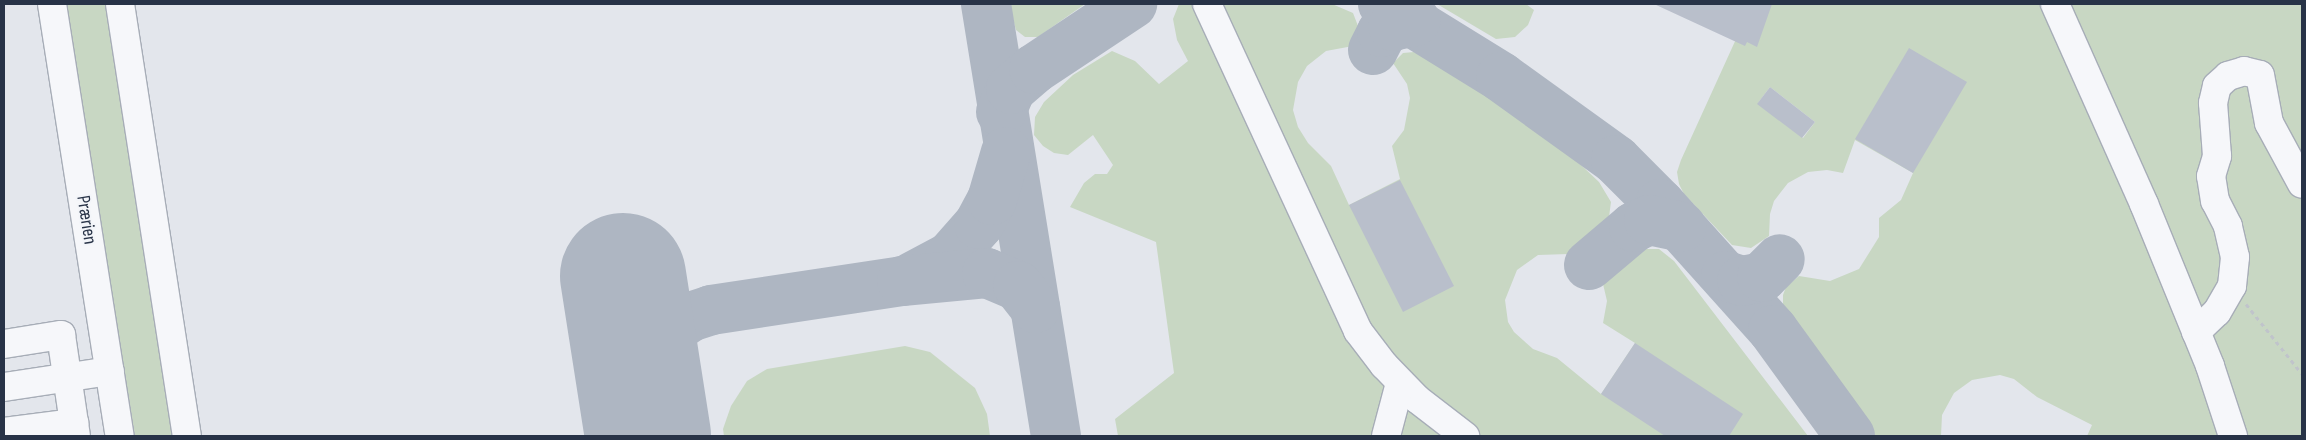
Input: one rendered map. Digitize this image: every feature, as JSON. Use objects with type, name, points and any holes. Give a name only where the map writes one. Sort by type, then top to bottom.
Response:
[{"type":"street","name":"Prærien","points":[[52,4],[120,436]]},
{"type":"street","points":[[120,4],[187,436]]},
{"type":"street","points":[[1208,4],[1358,331],[1400,382],[1465,436]]},
{"type":"street","points":[[2054,4],[2144,204],[2196,332],[2234,436]]},
{"type":"street","points":[[2196,332],[2218,312],[2232,286],[2235,257],[2228,226],[2215,201],[2212,176],[2217,156],[2213,103],[2217,86],[2228,76],[2244,71],[2260,75],[2269,123],[2302,184]]},
{"type":"street","points":[[4,344],[61,335],[75,430],[4,432]]},
{"type":"street","points":[[4,387],[110,371]]},
{"type":"street","points":[[1386,436],[1400,382]]},
{"type":"path","points":[[2232,286],[2302,374]]},
{"type":"green space","points":[[65,4],[105,4],[174,436],[135,436]]},
{"type":"green space","points":[[1009,4],[1085,4],[1038,37],[1025,37],[1016,30]]},
{"type":"green space","points":[[1179,4],[1332,4],[1353,13],[1358,26],[1353,46],[1326,51],[1307,66],[1298,82],[1293,110],[1298,127],[1308,143],[1331,166],[1349,205],[1400,179],[1392,146],[1404,130],[1410,98],[1407,84],[1393,63],[1403,53],[1414,52],[1434,60],[1561,146],[1599,182],[1611,202],[1609,217],[1568,254],[1538,255],[1517,270],[1505,300],[1508,322],[1514,332],[1533,349],[1557,358],[1601,394],[1635,343],[1603,323],[1607,301],[1603,284],[1646,249],[1659,249],[1674,261],[1808,436],[1118,436],[1115,419],[1174,373],[1156,242],[1070,207],[1084,183],[1095,174],[1107,174],[1113,165],[1093,135],[1068,155],[1054,153],[1043,146],[1034,135],[1035,117],[1044,102],[1073,75],[1112,51],[1135,61],[1159,84],[1188,61],[1177,40],[1173,19]]},
{"type":"green space","points":[[1437,4],[1526,4],[1534,10],[1528,25],[1515,37],[1496,39]]},
{"type":"green space","points":[[1752,4],[2302,4],[2302,436],[2087,436],[2092,425],[2037,397],[2014,379],[2000,375],[1972,380],[1954,393],[1942,415],[1941,436],[1874,436],[1783,308],[1783,295],[1786,287],[1799,276],[1830,281],[1859,269],[1879,237],[1879,218],[1901,200],[1913,173],[1855,140],[1843,173],[1827,170],[1808,172],[1788,183],[1774,201],[1770,214],[1769,236],[1751,248],[1732,245],[1684,194],[1679,184],[1677,172]],"holes":[[[1770,87],[1815,122],[1803,138],[1758,103]]]},
{"type":"green space","points":[[905,346],[930,352],[975,388],[987,414],[990,436],[724,436],[723,429],[731,406],[747,381],[767,369]]},
{"type":"building","points":[[1654,4],[1772,4],[1757,47],[1747,42],[1745,46]]},
{"type":"building","points":[[1909,48],[1967,82],[1913,173],[1855,139]]},
{"type":"building","points":[[1770,87],[1815,122],[1802,138],[1757,104]]},
{"type":"building","points":[[1400,180],[1454,286],[1403,312],[1349,205]]},
{"type":"building","points":[[1635,343],[1743,414],[1729,436],[1665,436],[1601,394]]},
{"type":"taxiway","points":[[986,4],[1056,436]]},
{"type":"taxiway","points":[[1001,112],[1011,89],[1034,69],[1132,4]]},
{"type":"taxiway","points":[[1383,4],[1501,77],[1616,160],[1660,204],[1773,330],[1850,436]]},
{"type":"taxiway","points":[[1373,50],[1382,32],[1393,26],[1415,21]]},
{"type":"taxiway","points":[[912,277],[950,257],[979,224],[992,200],[1006,152]]},
{"type":"taxiway","points":[[1589,265],[1634,227],[1649,220],[1681,227]]},
{"type":"taxiway","points":[[1726,276],[1742,281],[1762,277],[1780,259]]},
{"type":"taxiway","points":[[639,379],[668,332],[690,317],[711,310],[902,281],[987,273],[1018,286],[1035,308]]},
{"type":"runway","points":[[623,276],[648,436]]}]
